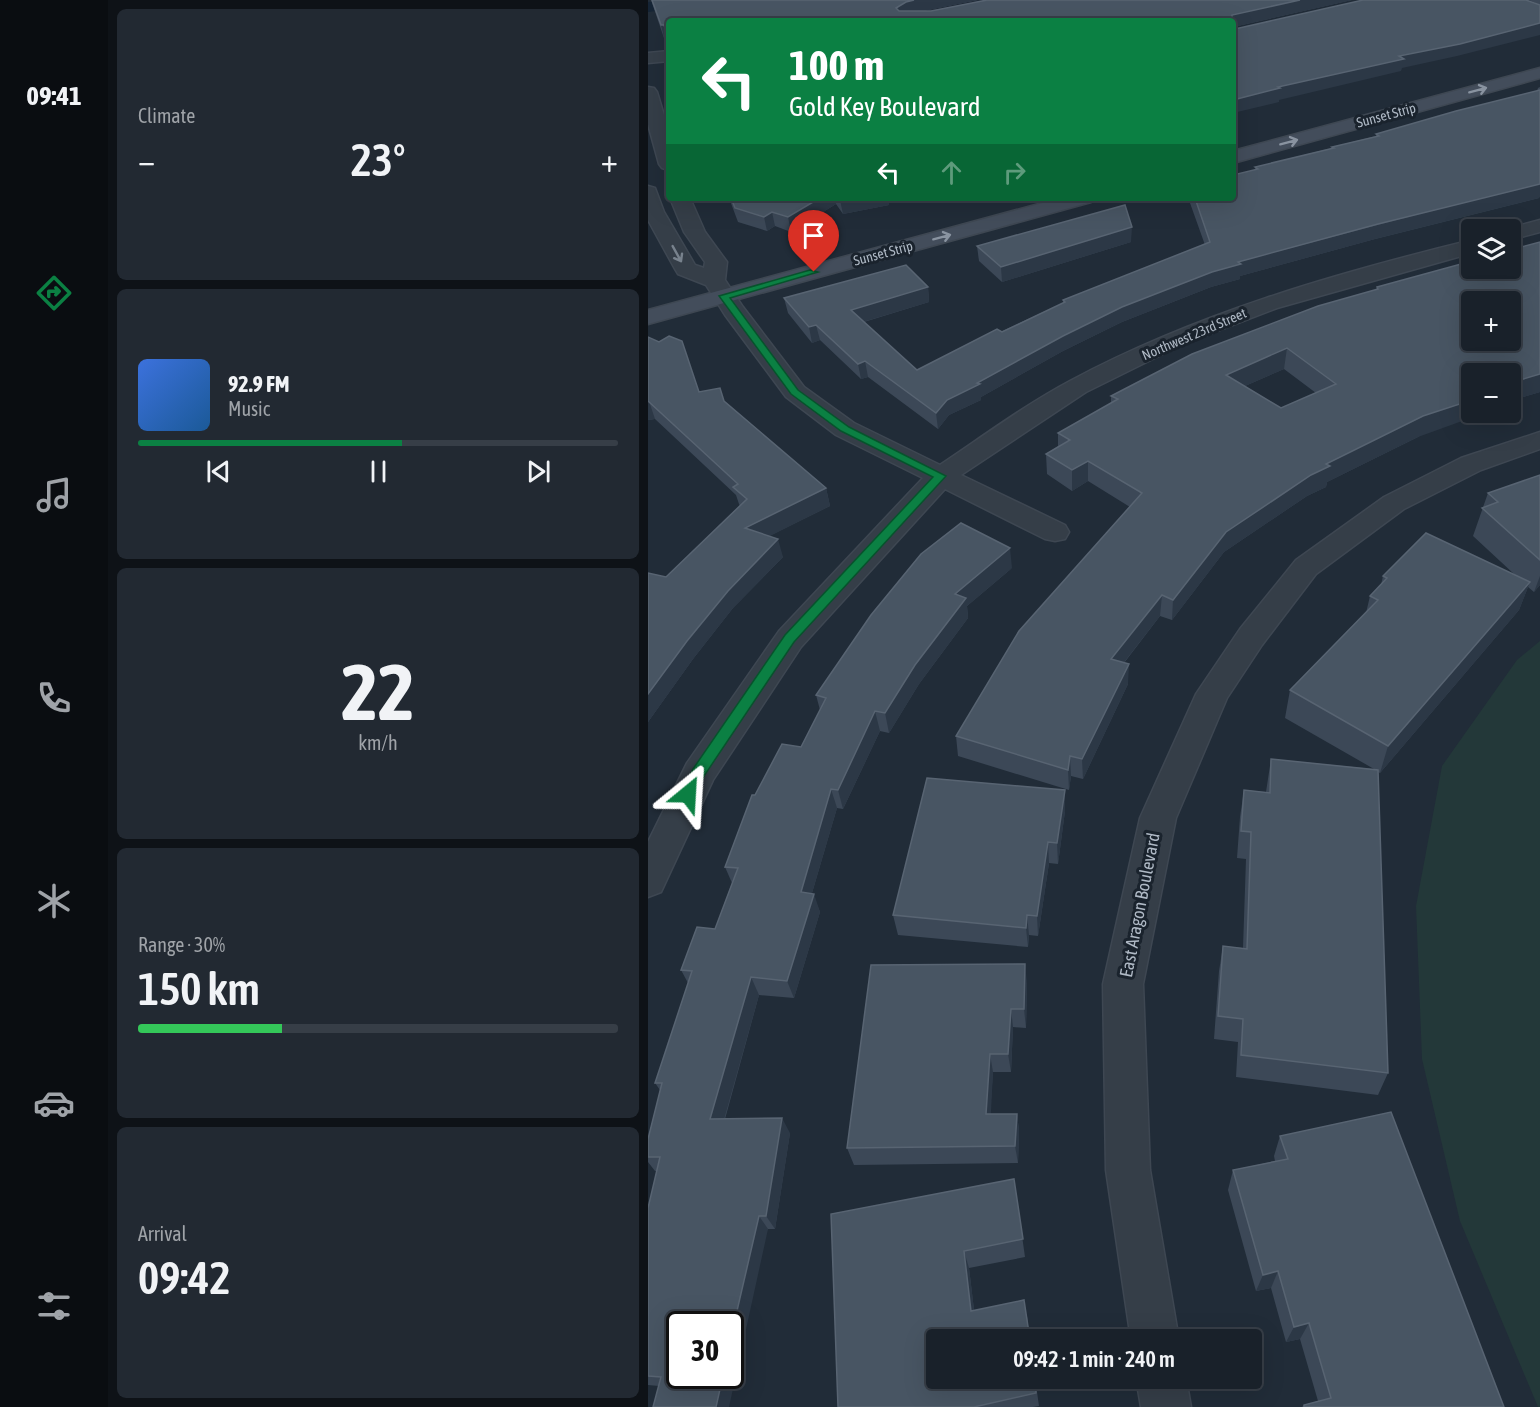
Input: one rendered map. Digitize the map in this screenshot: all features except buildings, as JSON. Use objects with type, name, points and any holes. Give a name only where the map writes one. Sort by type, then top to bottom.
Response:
[{"type":"street","points":[[648,58],[666,56]]},
{"type":"street","name":"Sunset Strip","points":[[1236,140],[1540,58]]},
{"type":"street","name":"Sunset Strip","points":[[1236,156],[1540,73]]},
{"type":"street","points":[[648,92],[660,146]]},
{"type":"street","points":[[648,192],[654,212],[686,269],[719,288],[795,392],[845,429],[1054,532]]},
{"type":"street","points":[[681,201],[695,232],[716,262],[719,288]]},
{"type":"street","name":"Sunset Strip","points":[[648,317],[719,288],[1010,201]]},
{"type":"street","name":"Sunset Strip","points":[[648,297],[719,288],[1072,201]]},
{"type":"street","points":[[1521,231],[1540,226]]},
{"type":"street","name":"Northwest 23rd Street","points":[[648,881],[699,773],[790,639],[940,476],[1077,387],[1175,339],[1269,303],[1461,249]]},
{"type":"street","name":"East Aragon Boulevard","points":[[1153,1329],[1128,1170],[1123,984],[1158,818],[1212,694],[1251,637],[1306,567],[1394,503],[1471,464],[1540,440]]},
{"type":"street","points":[[1163,1389],[1166,1407]]},
{"type":"green space","points":[[1540,641],[1540,1407],[1538,1407],[1460,1221],[1422,1059],[1416,906],[1442,766],[1517,660]]},
{"type":"waterway","points":[[649,7],[708,0]]},
{"type":"route","points":[[688,794],[699,773],[790,639],[940,476],[845,429],[795,392],[724,296],[814,272]]}]
